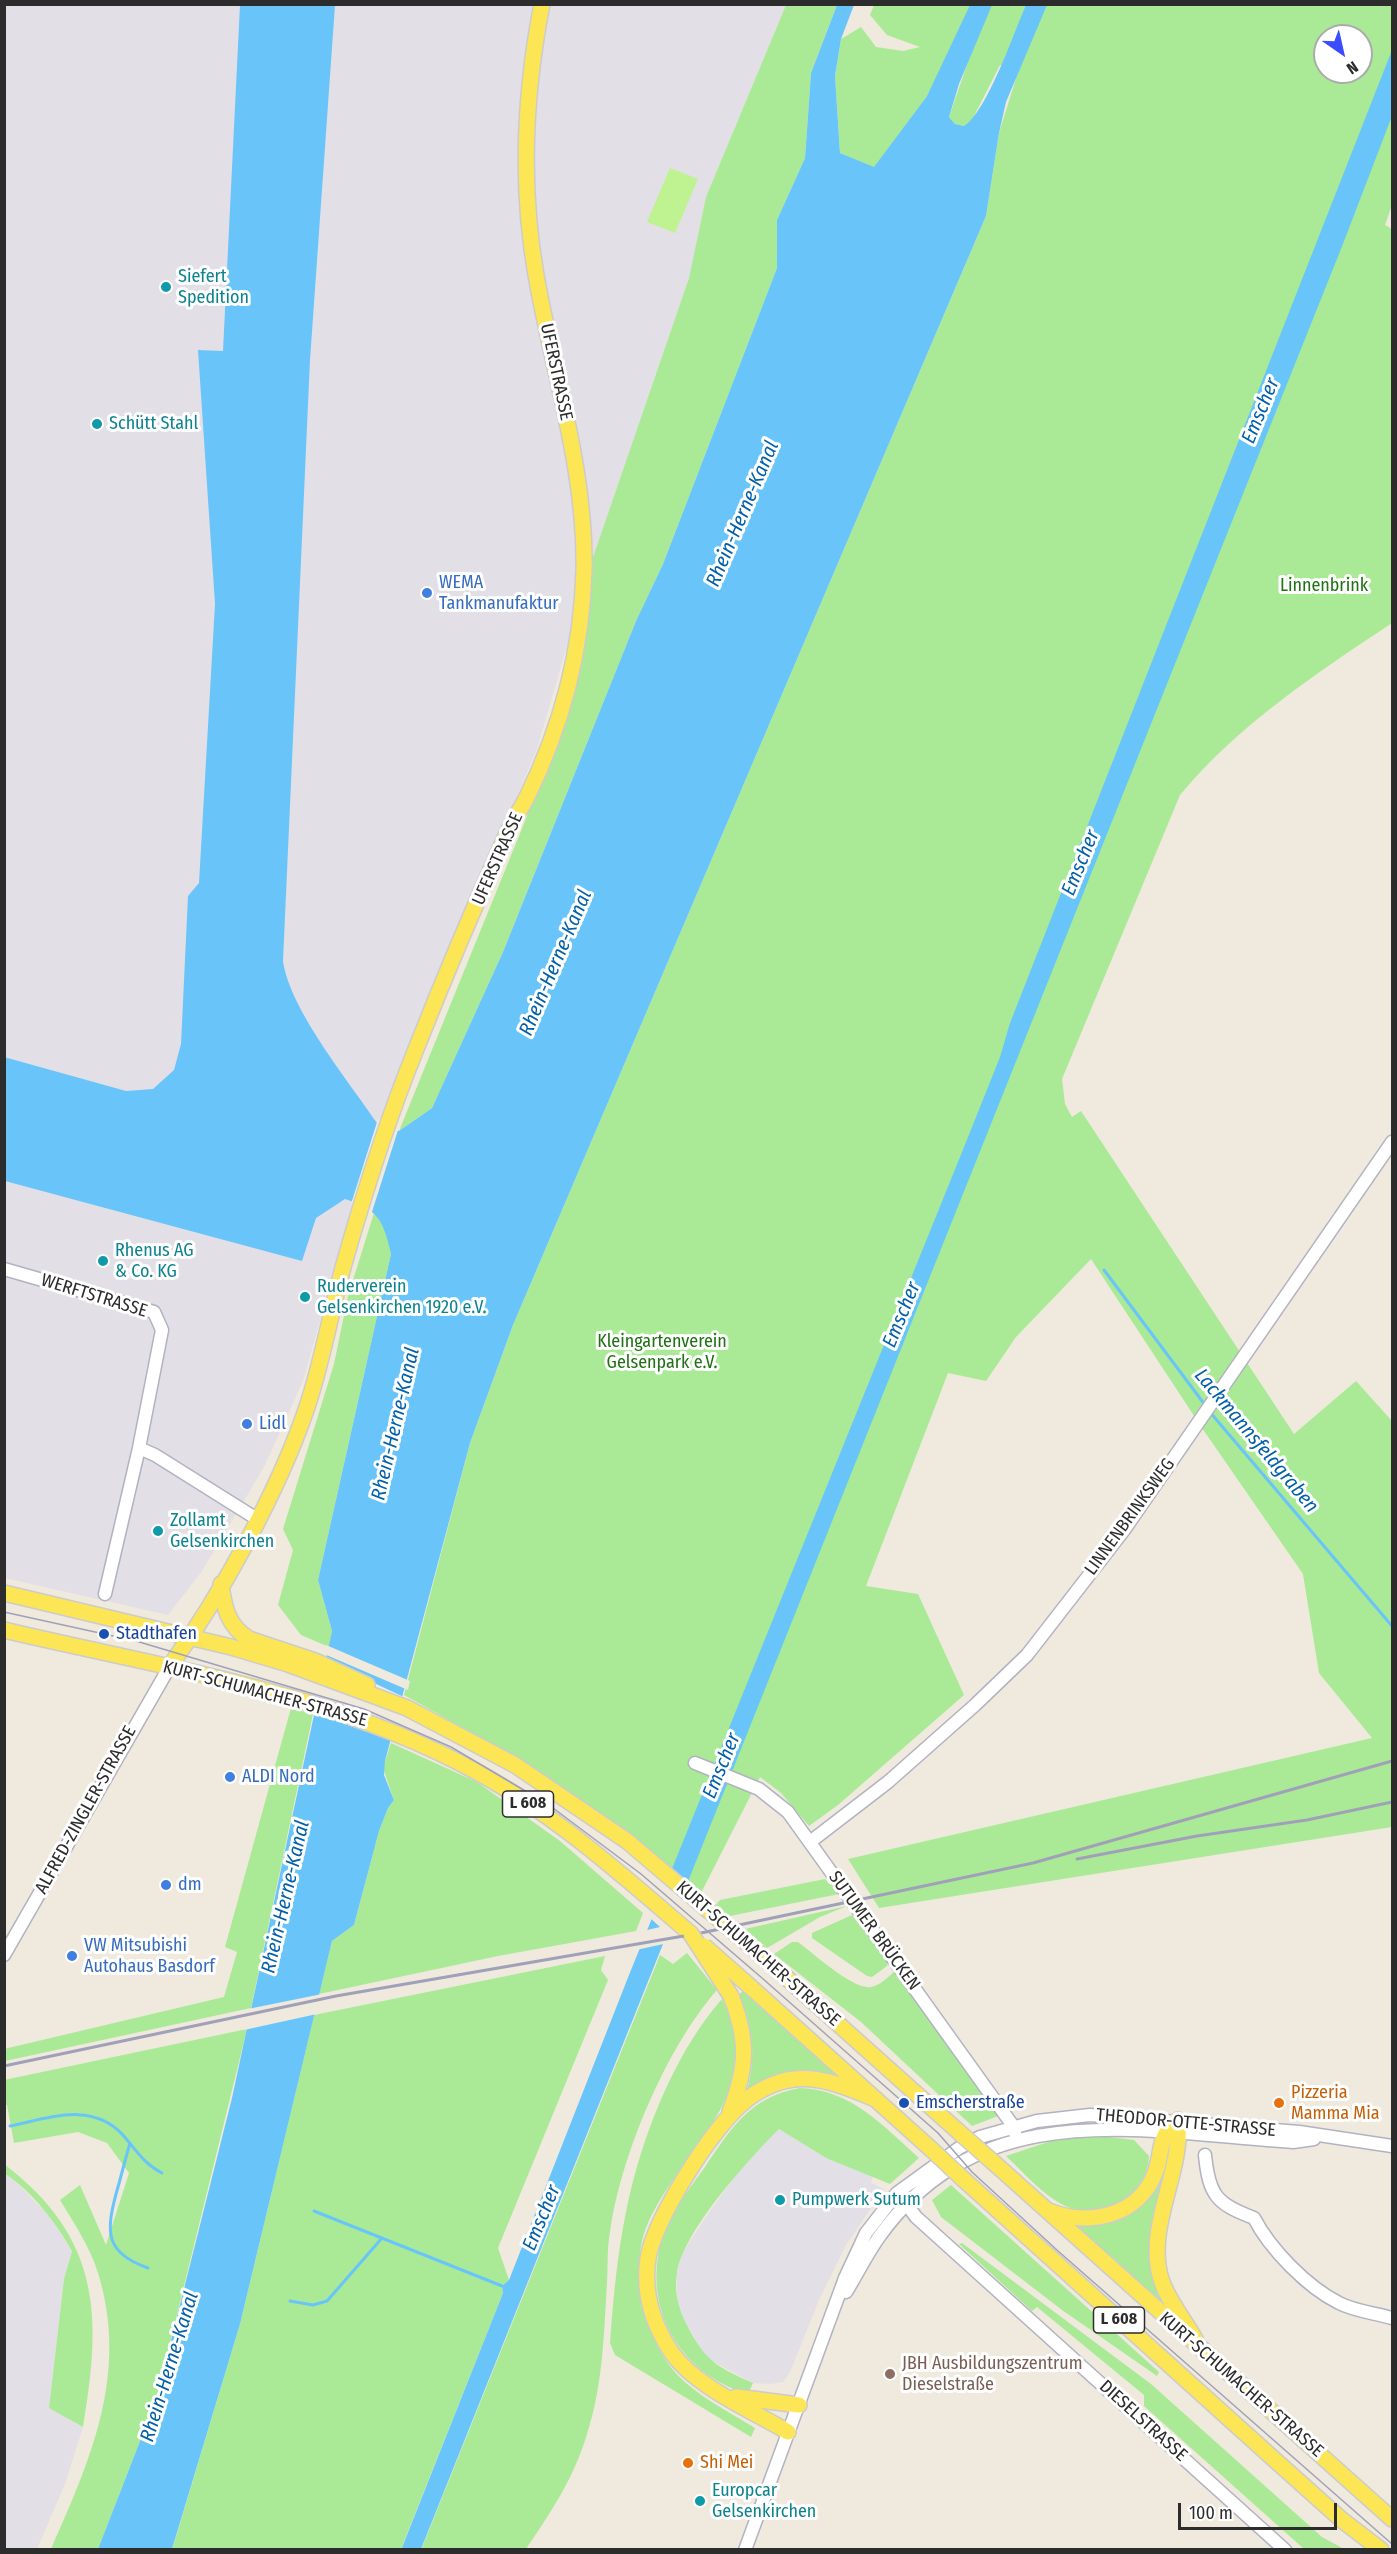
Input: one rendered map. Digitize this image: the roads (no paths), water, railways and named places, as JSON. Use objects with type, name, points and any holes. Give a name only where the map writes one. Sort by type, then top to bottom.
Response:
[{"type":"main road","name":"UFERSTRASSE","points":[[170,1666],[190,1637],[257,1519],[305,1413],[359,1214],[391,1115],[416,1048],[507,834],[527,797],[548,746],[567,689],[580,627],[584,565],[578,488],[537,276],[525,189],[528,86],[542,4]]},
{"type":"main road","points":[[221,1584],[224,1604],[237,1632],[312,1666]]},
{"type":"main road","name":"KURT-SCHUMACHER-STRASSE","points":[[4,1593],[312,1666],[407,1708],[515,1765],[627,1841],[770,1962],[1392,2519]]},
{"type":"main road","name":"KURT-SCHUMACHER-STRASSE","points":[[4,1630],[170,1666],[354,1715],[478,1772],[523,1800],[615,1869],[691,1934],[1293,2476],[1381,2550]]},
{"type":"main road","name":"L 608","points":[[691,1934],[731,1996],[741,2021],[745,2057],[728,2118]]},
{"type":"main road","name":"L 608","points":[[788,2432],[699,2379],[674,2355],[655,2320],[647,2279],[651,2246],[664,2212],[728,2118],[746,2101],[771,2085],[794,2079],[828,2081],[873,2098]]},
{"type":"main road","name":"L 608","points":[[1044,2209],[1071,2217],[1091,2218],[1119,2212],[1141,2196],[1155,2172],[1173,2128]]},
{"type":"main road","name":"L 608","points":[[1173,2128],[1158,2241],[1159,2268],[1167,2295],[1184,2318],[1201,2350]]},
{"type":"main road","name":"L 608","points":[[727,2396],[799,2406]]},
{"type":"street","name":"LINNENBRINKSWEG","points":[[810,1842],[888,1782],[975,1705],[1027,1655],[1124,1530],[1392,1142]]},
{"type":"street","name":"WERFTSTRASSE","points":[[4,1269],[154,1312],[162,1330],[139,1448],[105,1594]]},
{"type":"street","points":[[139,1448],[155,1455],[257,1519]]},
{"type":"street","name":"ALFRED-ZINGLER-STRASSE","points":[[4,1955],[170,1666]]},
{"type":"street","name":"SUTUMER BRÜCKEN","points":[[695,1763],[746,1783],[782,1805],[1013,2127],[1017,2140]]},
{"type":"street","name":"THEODOR-OTTE-STRASSE","points":[[1013,2127],[1037,2121],[1090,2115],[1173,2128]]},
{"type":"street","points":[[746,2550],[845,2278],[866,2233],[897,2193],[959,2148],[980,2137],[1013,2127]]},
{"type":"street","name":"THEODOR-OTTE-STRASSE","points":[[1017,2140],[1073,2129],[1173,2128],[1299,2132],[1324,2138],[1392,2146]]},
{"type":"street","points":[[830,2322],[878,2238],[907,2204],[963,2162],[991,2147],[1017,2140]]},
{"type":"street","points":[[1205,2155],[1210,2183],[1226,2207],[1254,2218],[1266,2241],[1314,2286],[1341,2304],[1392,2318]]},
{"type":"street","name":"DIESELSTRASSE","points":[[897,2193],[916,2217],[1285,2550]]},
{"type":"water","name":"Rhein-Herne-Kanal","points":[[240,5],[335,5],[310,360],[283,961],[297,1001],[336,1066],[377,1123],[399,1131],[432,1108],[503,952],[636,621],[663,564],[777,268],[777,220],[805,158],[811,73],[837,5],[854,5],[841,39],[835,76],[840,153],[874,167],[927,96],[970,5],[992,5],[959,84],[949,117],[955,124],[964,126],[973,118],[991,89],[1026,5],[1047,5],[1006,102],[986,216],[513,1325],[470,1443],[385,1761],[384,1775],[394,1800],[388,1808],[379,1831],[354,1925],[332,1941],[240,2324],[172,2549],[98,2549],[156,2400],[232,2098],[332,1631],[318,1580],[391,1254],[378,1218],[365,1207],[345,1199],[316,1218],[302,1261],[5,1181],[4,1057],[126,1091],[153,1089],[174,1070],[181,1044],[188,896],[199,883],[215,604],[198,350],[223,351]]},
{"type":"water","name":"Emscher","points":[[1392,50],[1392,116],[1341,249],[421,2549],[401,2550],[503,2293],[502,2286],[509,2280],[629,1975],[1000,1057],[1010,1023]]},
{"type":"waterway","name":"Lackmannsfeldgraben","points":[[1104,1270],[1205,1405]]},
{"type":"waterway","name":"Lackmannsfeldgraben","points":[[1209,1411],[1392,1626]]},
{"type":"waterway","points":[[10,2126],[55,2116],[84,2115],[98,2118],[123,2135],[145,2161],[162,2173]]},
{"type":"waterway","points":[[130,2143],[113,2207],[110,2230],[116,2248],[134,2262],[148,2268]]},
{"type":"waterway","points":[[314,2211],[502,2286]]},
{"type":"waterway","points":[[290,2301],[313,2305],[327,2301],[382,2238]]},
{"type":"tram line","points":[[4,1612],[136,1641],[364,1709],[451,1747],[549,1805],[641,1874],[762,1978],[938,2133],[972,2172],[1058,2251],[1392,2544]]},
{"type":"railway","points":[[4,2066],[336,1996],[701,1933],[1033,1863],[1392,1761]]},
{"type":"railway","points":[[1077,1859],[1197,1836],[1307,1820],[1392,1802]]},
{"type":"place","name":"Siefert Spedition","points":[[166,287]]},
{"type":"place","name":"Schütt Stahl","points":[[97,424]]},
{"type":"place","name":"WEMA Tankmanufaktur","points":[[427,593]]},
{"type":"place","name":"Rhenus AG & Co. KG","points":[[103,1261]]},
{"type":"place","name":"Ruderverein Gelsenkirchen 1920 e.V.","points":[[305,1297]]},
{"type":"place","name":"Lidl","points":[[247,1424]]},
{"type":"place","name":"Zollamt Gelsenkirchen","points":[[158,1531]]},
{"type":"place","name":"Stadthafen","points":[[104,1634]]},
{"type":"place","name":"ALDI Nord","points":[[230,1777]]},
{"type":"place","name":"dm","points":[[166,1885]]},
{"type":"place","name":"VW Mitsubishi Autohaus Basdorf","points":[[72,1956]]},
{"type":"place","name":"Emscherstraße","points":[[904,2103]]},
{"type":"place","name":"Pizzeria Mamma Mia","points":[[1279,2103]]},
{"type":"place","name":"Pumpwerk Sutum","points":[[780,2200]]},
{"type":"place","name":"JBH Ausbildungszentrum Dieselstraße","points":[[890,2374]]},
{"type":"place","name":"Shi Mei","points":[[688,2463]]},
{"type":"place","name":"Europcar Gelsenkirchen","points":[[700,2501]]},
{"type":"park label","name":"Linnenbrink","points":[[1324,586]]},
{"type":"park label","name":"Kleingartenverein Gelsenpark e.V.","points":[[662,1352]]}]
